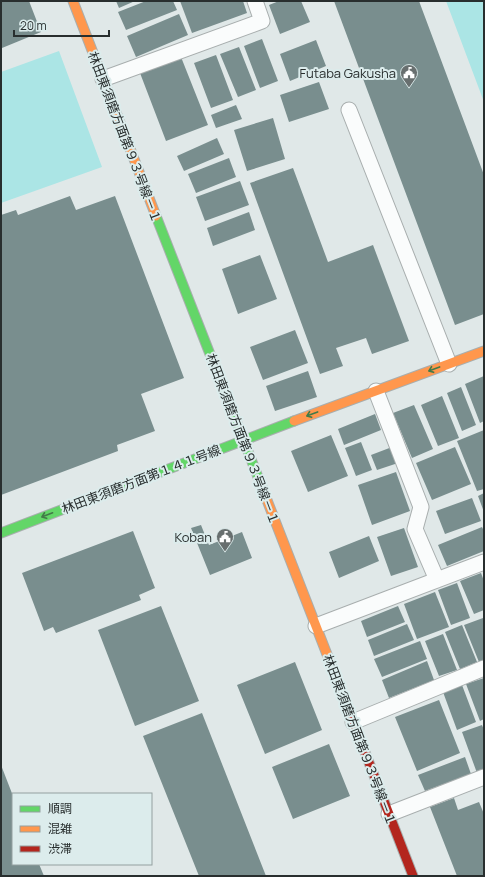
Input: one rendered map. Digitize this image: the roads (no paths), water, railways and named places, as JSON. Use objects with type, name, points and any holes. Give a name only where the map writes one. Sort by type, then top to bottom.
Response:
[{"type":"street","name":"林田東須磨方面第９３号線－１","points":[[73,1],[413,876]]},
{"type":"street","name":"林田東須磨方面第１４１号線","points":[[1,533],[243,440],[484,352]]},
{"type":"lane","points":[[103,79],[262,21],[256,1]]},
{"type":"lane","points":[[349,110],[449,364]]},
{"type":"lane","points":[[376,391],[421,507],[415,529],[436,580]]},
{"type":"lane","points":[[316,626],[484,562]]},
{"type":"lane","points":[[353,722],[484,668]]},
{"type":"lane","points":[[389,814],[484,777]]},
{"type":"place","name":"Futaba Gakusha","points":[[409,88]]},
{"type":"place","name":"Koban","points":[[225,552]]}]
